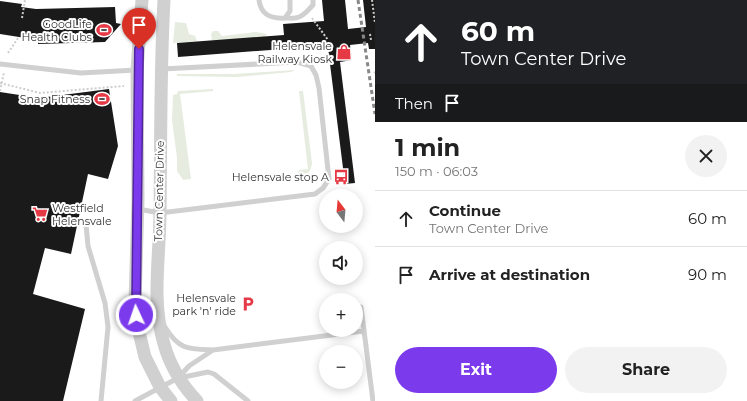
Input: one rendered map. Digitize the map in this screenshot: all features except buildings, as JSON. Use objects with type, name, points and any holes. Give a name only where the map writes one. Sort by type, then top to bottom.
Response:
[{"type":"street","name":"Town Center Drive","points":[[142,0],[138,70],[136,315],[141,343],[146,357],[160,387],[171,401]]},
{"type":"street","name":"Town Center Drive","points":[[164,0],[160,69],[160,213],[156,291],[158,316],[164,344],[178,378],[197,401]]},
{"type":"street","points":[[138,70],[160,69]]},
{"type":"lane","points":[[259,0],[260,8],[266,16],[273,18],[298,18],[306,13],[313,5],[313,0]]},
{"type":"lane","points":[[285,18],[290,11],[290,0]]},
{"type":"lane","points":[[138,209],[160,213],[315,194],[328,183],[329,172],[319,88],[316,75],[311,66],[297,62],[160,69]]},
{"type":"lane","points":[[0,64],[81,73],[138,70]]},
{"type":"lane","points":[[86,224],[88,246],[105,303],[108,327],[101,401]]},
{"type":"lane","points":[[158,316],[173,340],[186,348],[213,350],[364,331]]},
{"type":"lane","points":[[363,323],[373,401]]},
{"type":"lane","points":[[178,378],[189,366],[213,350]]},
{"type":"lane","points":[[135,401],[178,378],[208,372],[214,374],[248,401]]},
{"type":"path","points":[[22,18],[25,0]]},
{"type":"path","points":[[372,0],[375,23]]},
{"type":"path","points":[[306,13],[314,20],[328,40]]},
{"type":"path","points":[[370,34],[371,40]]},
{"type":"path","points":[[8,53],[18,38]]},
{"type":"path","points":[[0,90],[4,72]]},
{"type":"path","points":[[1,83],[40,93],[124,86]]},
{"type":"shaded area","points":[[175,22],[186,23],[189,34],[195,36],[197,41],[173,43]]},
{"type":"shaded area","points":[[213,31],[218,31],[222,36],[256,32],[267,34],[265,37],[212,41],[211,34]]},
{"type":"shaded area","points":[[295,70],[291,72],[237,77],[177,76],[177,74],[234,74]]},
{"type":"shaded area","points":[[213,89],[213,91],[180,94],[191,179],[183,180],[177,171],[177,158],[172,120],[173,95],[177,94],[178,91]]},
{"type":"shaded area","points":[[299,91],[303,91],[312,163],[307,174],[296,179],[299,170],[308,169]]},
{"type":"railway","points":[[358,0],[375,114]]},
{"type":"place","name":"GoodLife Health Clubs","points":[[104,30]]},
{"type":"place","name":"Helensvale Railway Kiosk","points":[[344,52]]},
{"type":"place","name":"Snap Fitness","points":[[102,99]]},
{"type":"place","name":"Helensvale stop A","points":[[341,177]]},
{"type":"place","name":"Westfield Helensvale","points":[[40,214]]},
{"type":"place","name":"Helensvale park 'n' ride","points":[[248,304]]},
{"type":"route","points":[[136,315],[135,289],[138,200],[139,49]]}]
